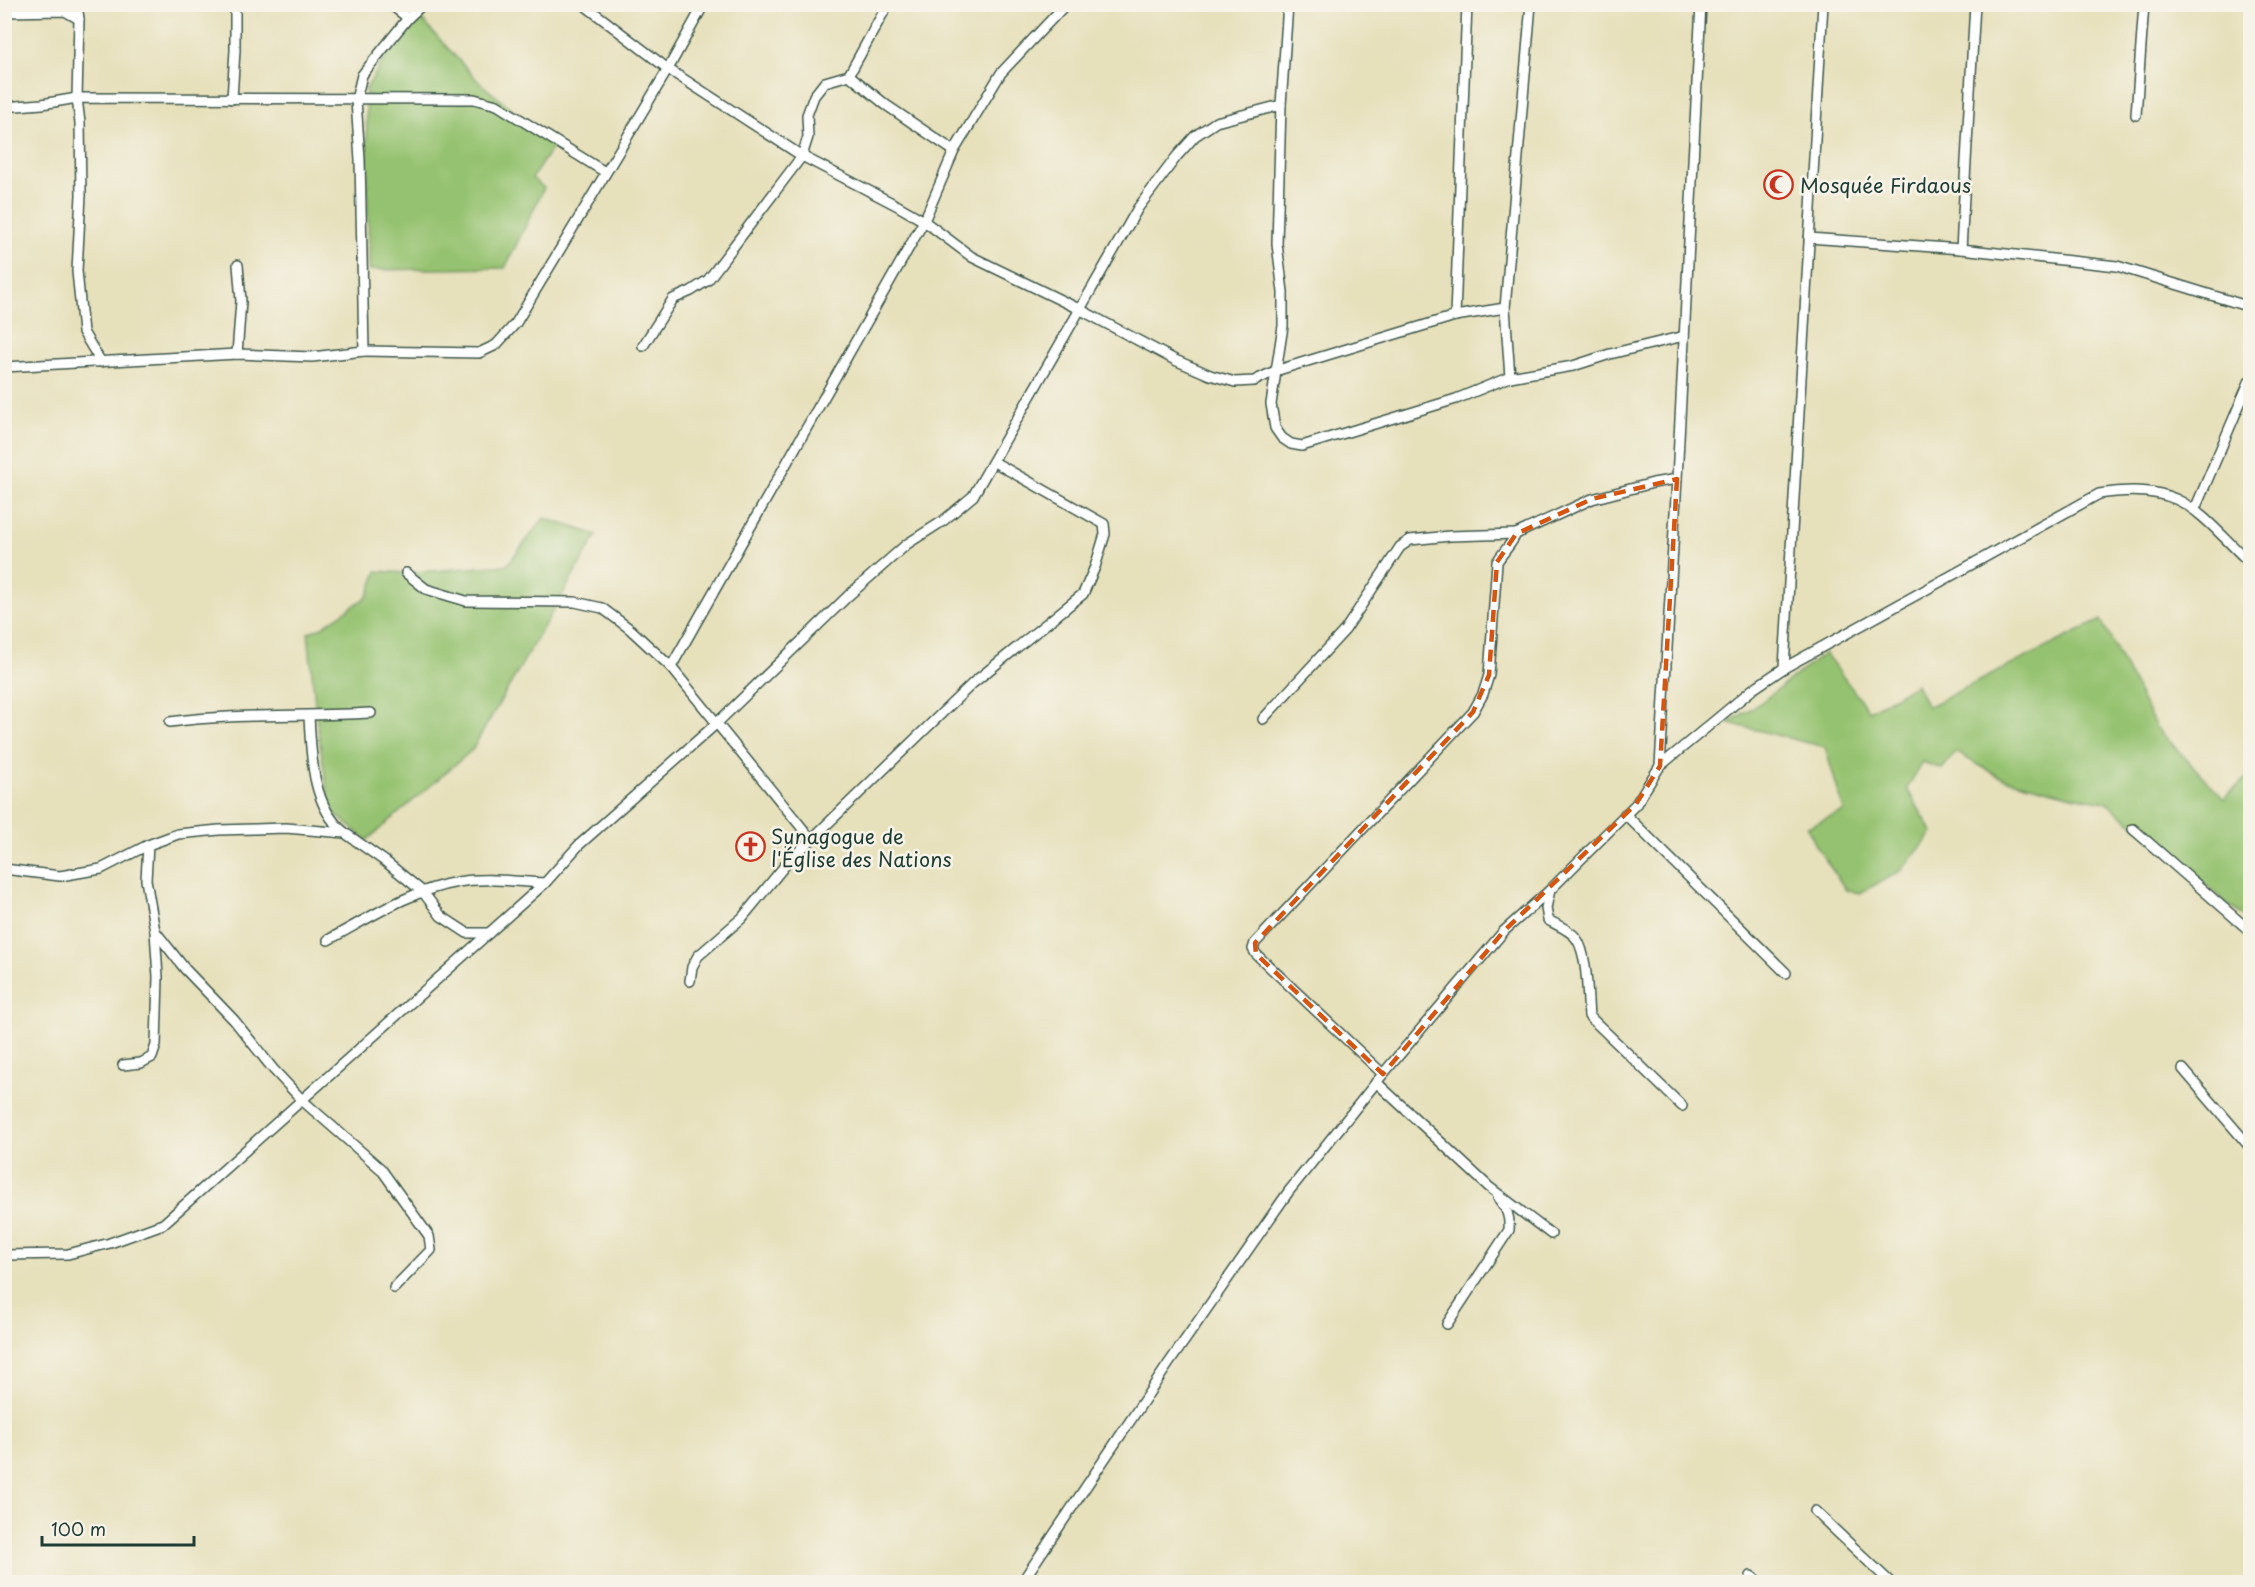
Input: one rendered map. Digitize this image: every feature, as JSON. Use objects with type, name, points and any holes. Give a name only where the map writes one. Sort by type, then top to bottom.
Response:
[{"type":"street","points":[[77,4],[79,19],[77,98],[80,123],[81,195],[78,281],[83,332],[101,362]]},
{"type":"street","points":[[232,99],[235,4]]},
{"type":"street","points":[[390,4],[408,18]]},
{"type":"street","points":[[364,351],[360,160],[356,100],[362,75],[408,18],[423,4]]},
{"type":"street","points":[[583,4],[668,69],[802,156],[924,221],[972,256],[1175,360],[1210,375],[1235,382],[1254,381],[1275,371],[1455,316],[1505,308]]},
{"type":"street","points":[[4,367],[237,354],[303,357],[364,351],[479,353],[496,345],[516,323],[668,69],[704,4]]},
{"type":"street","points":[[643,346],[673,299],[708,280],[802,156],[808,137],[807,115],[814,96],[825,82],[849,75],[888,4]]},
{"type":"street","points":[[671,667],[924,221],[954,150],[1001,73],[1066,4]]},
{"type":"street","points":[[1288,4],[1281,105],[1276,244],[1283,292],[1283,326],[1271,404],[1275,428],[1282,438],[1291,444],[1302,446],[1456,399],[1510,377],[1573,366],[1610,354],[1684,336]]},
{"type":"street","points":[[1455,316],[1467,4]]},
{"type":"street","points":[[1510,377],[1505,308],[1531,4]]},
{"type":"street","points":[[1660,766],[1701,4]]},
{"type":"street","points":[[1784,668],[1823,4]]},
{"type":"street","points":[[1961,249],[1975,4]]},
{"type":"street","points":[[2136,115],[2144,4]]},
{"type":"street","points":[[4,12],[65,11],[79,19]]},
{"type":"street","points":[[849,75],[886,105],[954,150]]},
{"type":"street","points":[[4,107],[77,98],[474,99],[497,105],[605,172]]},
{"type":"street","points":[[4,1255],[68,1254],[119,1240],[163,1224],[303,1101],[545,883],[579,845],[716,724],[848,596],[907,544],[943,521],[973,496],[1138,208],[1177,156],[1196,136],[1216,122],[1281,105]]},
{"type":"street","points":[[1809,238],[1961,249],[2118,266],[2250,307]]},
{"type":"street","points":[[237,354],[241,301],[238,265]]},
{"type":"street","points":[[2195,509],[2250,380]]},
{"type":"street","points":[[690,981],[692,967],[698,956],[742,918],[787,863],[973,683],[1083,594],[1095,567],[1105,534],[1104,524],[994,462]]},
{"type":"street","points":[[1263,718],[1345,630],[1400,547],[1410,540],[1516,534],[1592,499],[1677,479]]},
{"type":"street","points":[[1022,1582],[1288,1191],[1376,1082],[1504,931],[1550,890],[1636,804],[1660,766],[1753,688],[1784,668],[2099,494],[2147,490],[2172,496],[2195,509],[2250,563]]},
{"type":"street","points":[[1383,1074],[1253,949],[1255,943],[1473,712],[1483,694],[1489,675],[1497,562],[1516,534]]},
{"type":"street","points":[[406,573],[426,589],[466,601],[575,602],[602,608],[630,629],[671,667],[812,839]]},
{"type":"street","points":[[170,722],[208,717],[371,713]]},
{"type":"street","points":[[309,716],[310,744],[321,802],[332,823],[423,892],[441,916],[467,933],[489,933]]},
{"type":"street","points":[[1626,814],[1786,973]]},
{"type":"street","points":[[4,869],[60,876],[101,868],[148,845],[178,834],[286,828],[345,833]]},
{"type":"street","points":[[2133,829],[2250,931]]},
{"type":"street","points":[[123,1065],[141,1063],[152,1057],[156,1045],[158,1011],[155,931],[146,880],[148,845]]},
{"type":"street","points":[[328,940],[423,892],[459,882],[545,883]]},
{"type":"street","points":[[1550,890],[1546,908],[1548,920],[1573,934],[1578,940],[1584,963],[1589,1016],[1682,1106]]},
{"type":"street","points":[[155,931],[185,969],[234,1020],[273,1069],[303,1101],[381,1169],[429,1236],[431,1250],[394,1288]]},
{"type":"street","points":[[2183,1069],[2250,1147]]},
{"type":"street","points":[[1376,1082],[1489,1187],[1551,1234]]},
{"type":"street","points":[[1447,1324],[1509,1230],[1510,1219],[1507,1210],[1489,1187]]},
{"type":"street","points":[[1815,1511],[1890,1582]]},
{"type":"highlighted area","points":[[1677,479],[1660,766],[1636,804],[1504,931],[1383,1074],[1256,954],[1255,943],[1473,712],[1489,675],[1497,562],[1516,534],[1592,499]]},
{"type":"green space","points":[[421,19],[479,82],[554,145],[532,178],[544,188],[505,268],[369,270],[366,89],[385,57]]},
{"type":"green space","points":[[544,518],[597,535],[472,750],[367,840],[330,810],[317,723],[308,633],[322,627],[368,596],[377,571],[407,573],[507,565]]},
{"type":"green space","points":[[2101,620],[2156,727],[2224,799],[2250,774],[2250,923],[2163,847],[2105,802],[2072,796],[2000,777],[1956,752],[1942,769],[1922,762],[1907,789],[1933,833],[1901,871],[1860,893],[1846,890],[1817,847],[1807,827],[1844,811],[1825,747],[1728,723],[1760,703],[1825,653],[1869,711],[1916,684],[1927,707]]},
{"type":"place","name":"Mosquée Firdaous","points":[[1779,185]]},
{"type":"place","name":"Synagogue de l'Église des Nations","points":[[750,847]]}]
